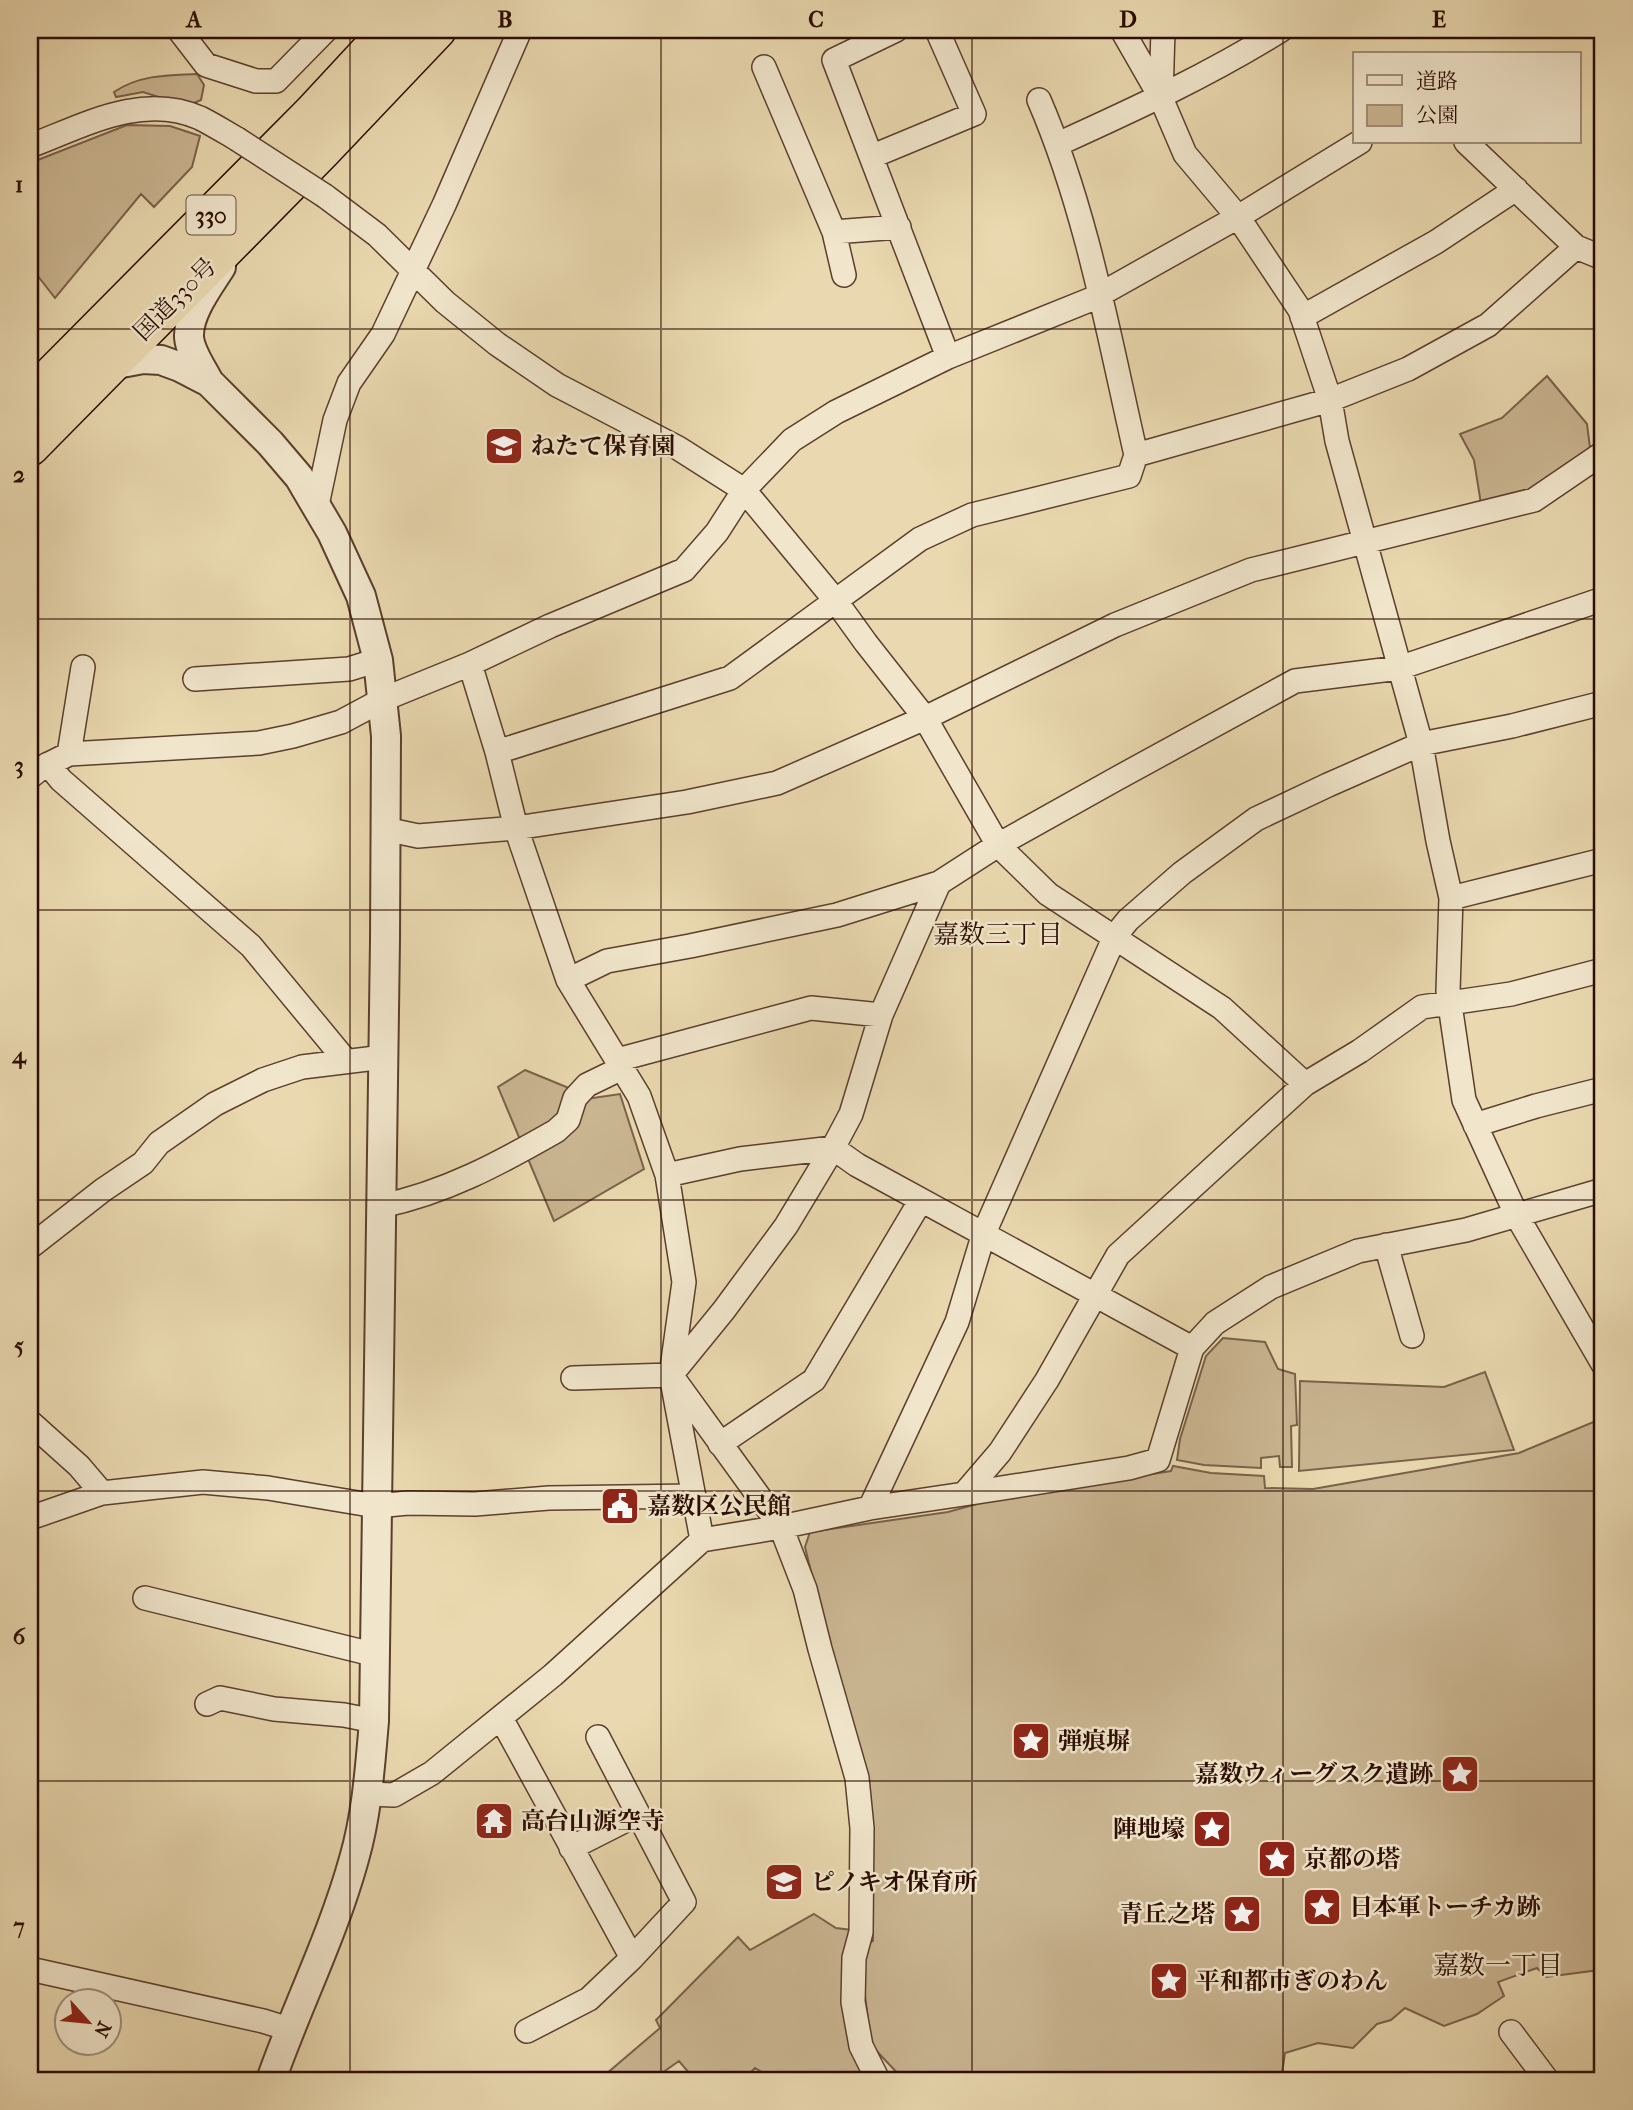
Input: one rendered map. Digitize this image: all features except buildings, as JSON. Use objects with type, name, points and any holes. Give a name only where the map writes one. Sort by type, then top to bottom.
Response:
[{"type":"highway","name":"国道330号","points":[[30,397],[312,113],[389,30]]},
{"type":"highway","name":"国道330号","points":[[30,447],[267,207],[436,30]]},
{"type":"street","points":[[179,30],[206,65],[256,81],[276,81],[327,30]]},
{"type":"street","points":[[317,505],[335,420],[349,383],[383,334],[444,205],[520,30]]},
{"type":"street","points":[[896,30],[834,60],[948,357]]},
{"type":"street","points":[[873,156],[974,114],[937,30]]},
{"type":"street","points":[[1122,30],[1161,98],[1185,153],[1238,217],[1300,310],[1330,400],[1337,441],[1421,744],[1451,898],[1448,991],[1464,1100],[1517,1216],[1603,1364]]},
{"type":"street","points":[[1161,98],[1163,30]]},
{"type":"street","points":[[1058,144],[1161,98],[1281,30]]},
{"type":"street","points":[[764,67],[834,232],[844,275]]},
{"type":"street","points":[[497,752],[730,678],[920,539],[972,515],[1129,476],[1136,455],[1099,294],[1058,144],[1039,100]]},
{"type":"street","points":[[30,146],[122,111],[151,108],[177,110],[200,118],[325,196],[377,235],[460,314],[497,344],[557,385],[678,449],[744,490],[835,600],[925,718],[999,845],[1048,894],[1222,1008],[1305,1084]]},
{"type":"street","points":[[39,771],[69,754],[259,743],[341,722],[384,699],[684,570],[718,531],[744,490],[792,440],[836,412],[948,357],[1099,294],[1238,217],[1357,144]]},
{"type":"street","points":[[1468,144],[1576,247],[1603,258]]},
{"type":"street","points":[[1302,317],[1436,242],[1516,189]]},
{"type":"street","points":[[267,207],[222,266],[193,318],[189,337],[191,346],[209,382],[287,462],[317,505],[349,566],[361,596],[378,660],[386,736],[374,1721],[367,1794],[350,1871],[326,1945],[289,2029],[271,2080]]},
{"type":"street","points":[[834,232],[899,227]]},
{"type":"street","points":[[1136,455],[1330,400],[1408,369],[1488,325],[1576,247]]},
{"type":"street","points":[[111,365],[143,359],[161,360],[209,382]]},
{"type":"street","points":[[385,830],[418,836],[516,828],[687,802],[777,783],[925,718],[1115,625],[1251,570],[1534,500],[1603,453]]},
{"type":"street","points":[[568,980],[607,961],[837,915],[939,883],[999,845],[1295,681],[1399,668],[1603,599]]},
{"type":"street","points":[[195,679],[349,669],[378,660]]},
{"type":"street","points":[[470,664],[497,752],[516,828],[568,980],[639,1096],[667,1175],[684,1282],[671,1375],[702,1540]]},
{"type":"street","points":[[69,754],[83,667]]},
{"type":"street","points":[[870,1508],[957,1322],[984,1233],[1115,936],[1128,920],[1182,873],[1256,819],[1328,785],[1421,744],[1513,726],[1603,703]]},
{"type":"street","points":[[39,771],[61,780],[251,946],[346,1061]]},
{"type":"street","points":[[1451,898],[1603,860]]},
{"type":"street","points":[[573,1378],[671,1375],[724,1310],[786,1226],[851,1114],[881,1015],[939,883]]},
{"type":"street","points":[[964,1494],[1000,1452],[1047,1380],[1118,1255],[1305,1084],[1360,1051],[1422,1007],[1511,995],[1603,970]]},
{"type":"street","points":[[381,1206],[414,1199],[458,1183],[556,1131],[568,1120],[575,1098],[587,1085],[620,1064],[811,1008],[881,1015]]},
{"type":"street","points":[[30,1247],[103,1190],[143,1164],[159,1143],[215,1104],[263,1080],[302,1067],[384,1057]]},
{"type":"street","points":[[1475,1125],[1603,1089]]},
{"type":"street","points":[[667,1175],[740,1159],[833,1148],[857,1165],[1192,1348]]},
{"type":"street","points":[[367,1794],[394,1795],[432,1773],[553,1675],[702,1540],[870,1508],[1129,1468],[1158,1460],[1192,1348],[1215,1323],[1270,1287],[1357,1251],[1466,1230],[1603,1189]]},
{"type":"street","points":[[720,1444],[814,1380],[921,1200]]},
{"type":"street","points":[[1386,1245],[1412,1336]]},
{"type":"street","points":[[671,1375],[781,1527],[805,1589],[857,1778],[862,1828],[861,1932],[854,1958],[853,2002],[861,2046],[878,2080]]},
{"type":"street","points":[[30,1422],[79,1466],[102,1493]]},
{"type":"street","points":[[30,1518],[102,1493],[204,1482],[376,1506],[694,1496]]},
{"type":"street","points":[[145,1598],[376,1655]]},
{"type":"street","points":[[207,1704],[220,1698],[274,1709],[344,1715],[374,1721]]},
{"type":"street","points":[[500,1718],[632,1958]]},
{"type":"street","points":[[527,2031],[589,1999],[684,1902],[597,1737]]},
{"type":"street","points":[[570,1848],[638,1814]]},
{"type":"street","points":[[30,1969],[289,2029]]},
{"type":"street","points":[[1511,2032],[1547,2080]]},
{"type":"green space","points":[[197,74],[204,85],[201,100],[187,106],[143,92],[116,97],[114,92],[143,79]]},
{"type":"green space","points":[[127,125],[170,126],[200,136],[192,167],[154,207],[141,194],[55,298],[30,266],[30,163]]},
{"type":"green space","points":[[1547,376],[1587,424],[1590,448],[1533,492],[1481,504],[1474,460],[1460,434],[1502,418]]},
{"type":"green space","points":[[525,1070],[593,1098],[620,1094],[644,1169],[554,1221],[498,1087]]},
{"type":"green space","points":[[1223,1338],[1265,1342],[1278,1369],[1295,1374],[1297,1425],[1291,1426],[1292,1467],[1280,1467],[1279,1456],[1261,1458],[1261,1468],[1204,1465],[1177,1460],[1180,1439],[1206,1356]]},
{"type":"green space","points":[[1485,1372],[1514,1450],[1299,1471],[1300,1381],[1444,1387]]},
{"type":"green space","points":[[1603,1418],[1603,1964],[1600,1964],[1599,1970],[1546,1977],[1537,1968],[1498,1982],[1504,1996],[1477,2014],[1444,2026],[1405,2008],[1391,2020],[1377,2024],[1353,2048],[1318,2043],[1285,2053],[1281,2080],[901,2080],[871,2045],[863,1978],[867,1944],[873,1941],[871,1817],[805,1547],[810,1532],[948,1512],[999,1498],[1171,1471],[1173,1466],[1211,1473],[1264,1476],[1265,1488],[1313,1489],[1519,1453]]},
{"type":"green space","points":[[814,1914],[836,1928],[852,1930],[869,2080],[775,2080],[755,2068],[743,2080],[695,2080],[679,2061],[652,2080],[569,2080],[606,2074],[660,2028],[656,2020],[738,1937],[750,1950]]},
{"type":"place","name":"ねたて保育園","points":[[504,446]]},
{"type":"place","name":"嘉数区公民館","points":[[620,1506]]},
{"type":"place","name":"弾痕塀","points":[[1031,1741]]},
{"type":"place","name":"嘉数ウィーグスク遺跡","points":[[1460,1774]]},
{"type":"place","name":"高台山源空寺","points":[[494,1821]]},
{"type":"place","name":"陣地壕","points":[[1212,1829]]},
{"type":"place","name":"京都の塔","points":[[1277,1859]]},
{"type":"place","name":"ピノキオ保育所","points":[[784,1882]]},
{"type":"place","name":"日本軍トーチカ跡","points":[[1322,1907]]},
{"type":"place","name":"青丘之塔","points":[[1242,1914]]},
{"type":"place","name":"平和都市ぎのわん","points":[[1169,1981]]},
{"type":"district","name":"嘉数三丁目","points":[[998,934]]},
{"type":"district","name":"嘉数一丁目","points":[[1498,1965]]}]
